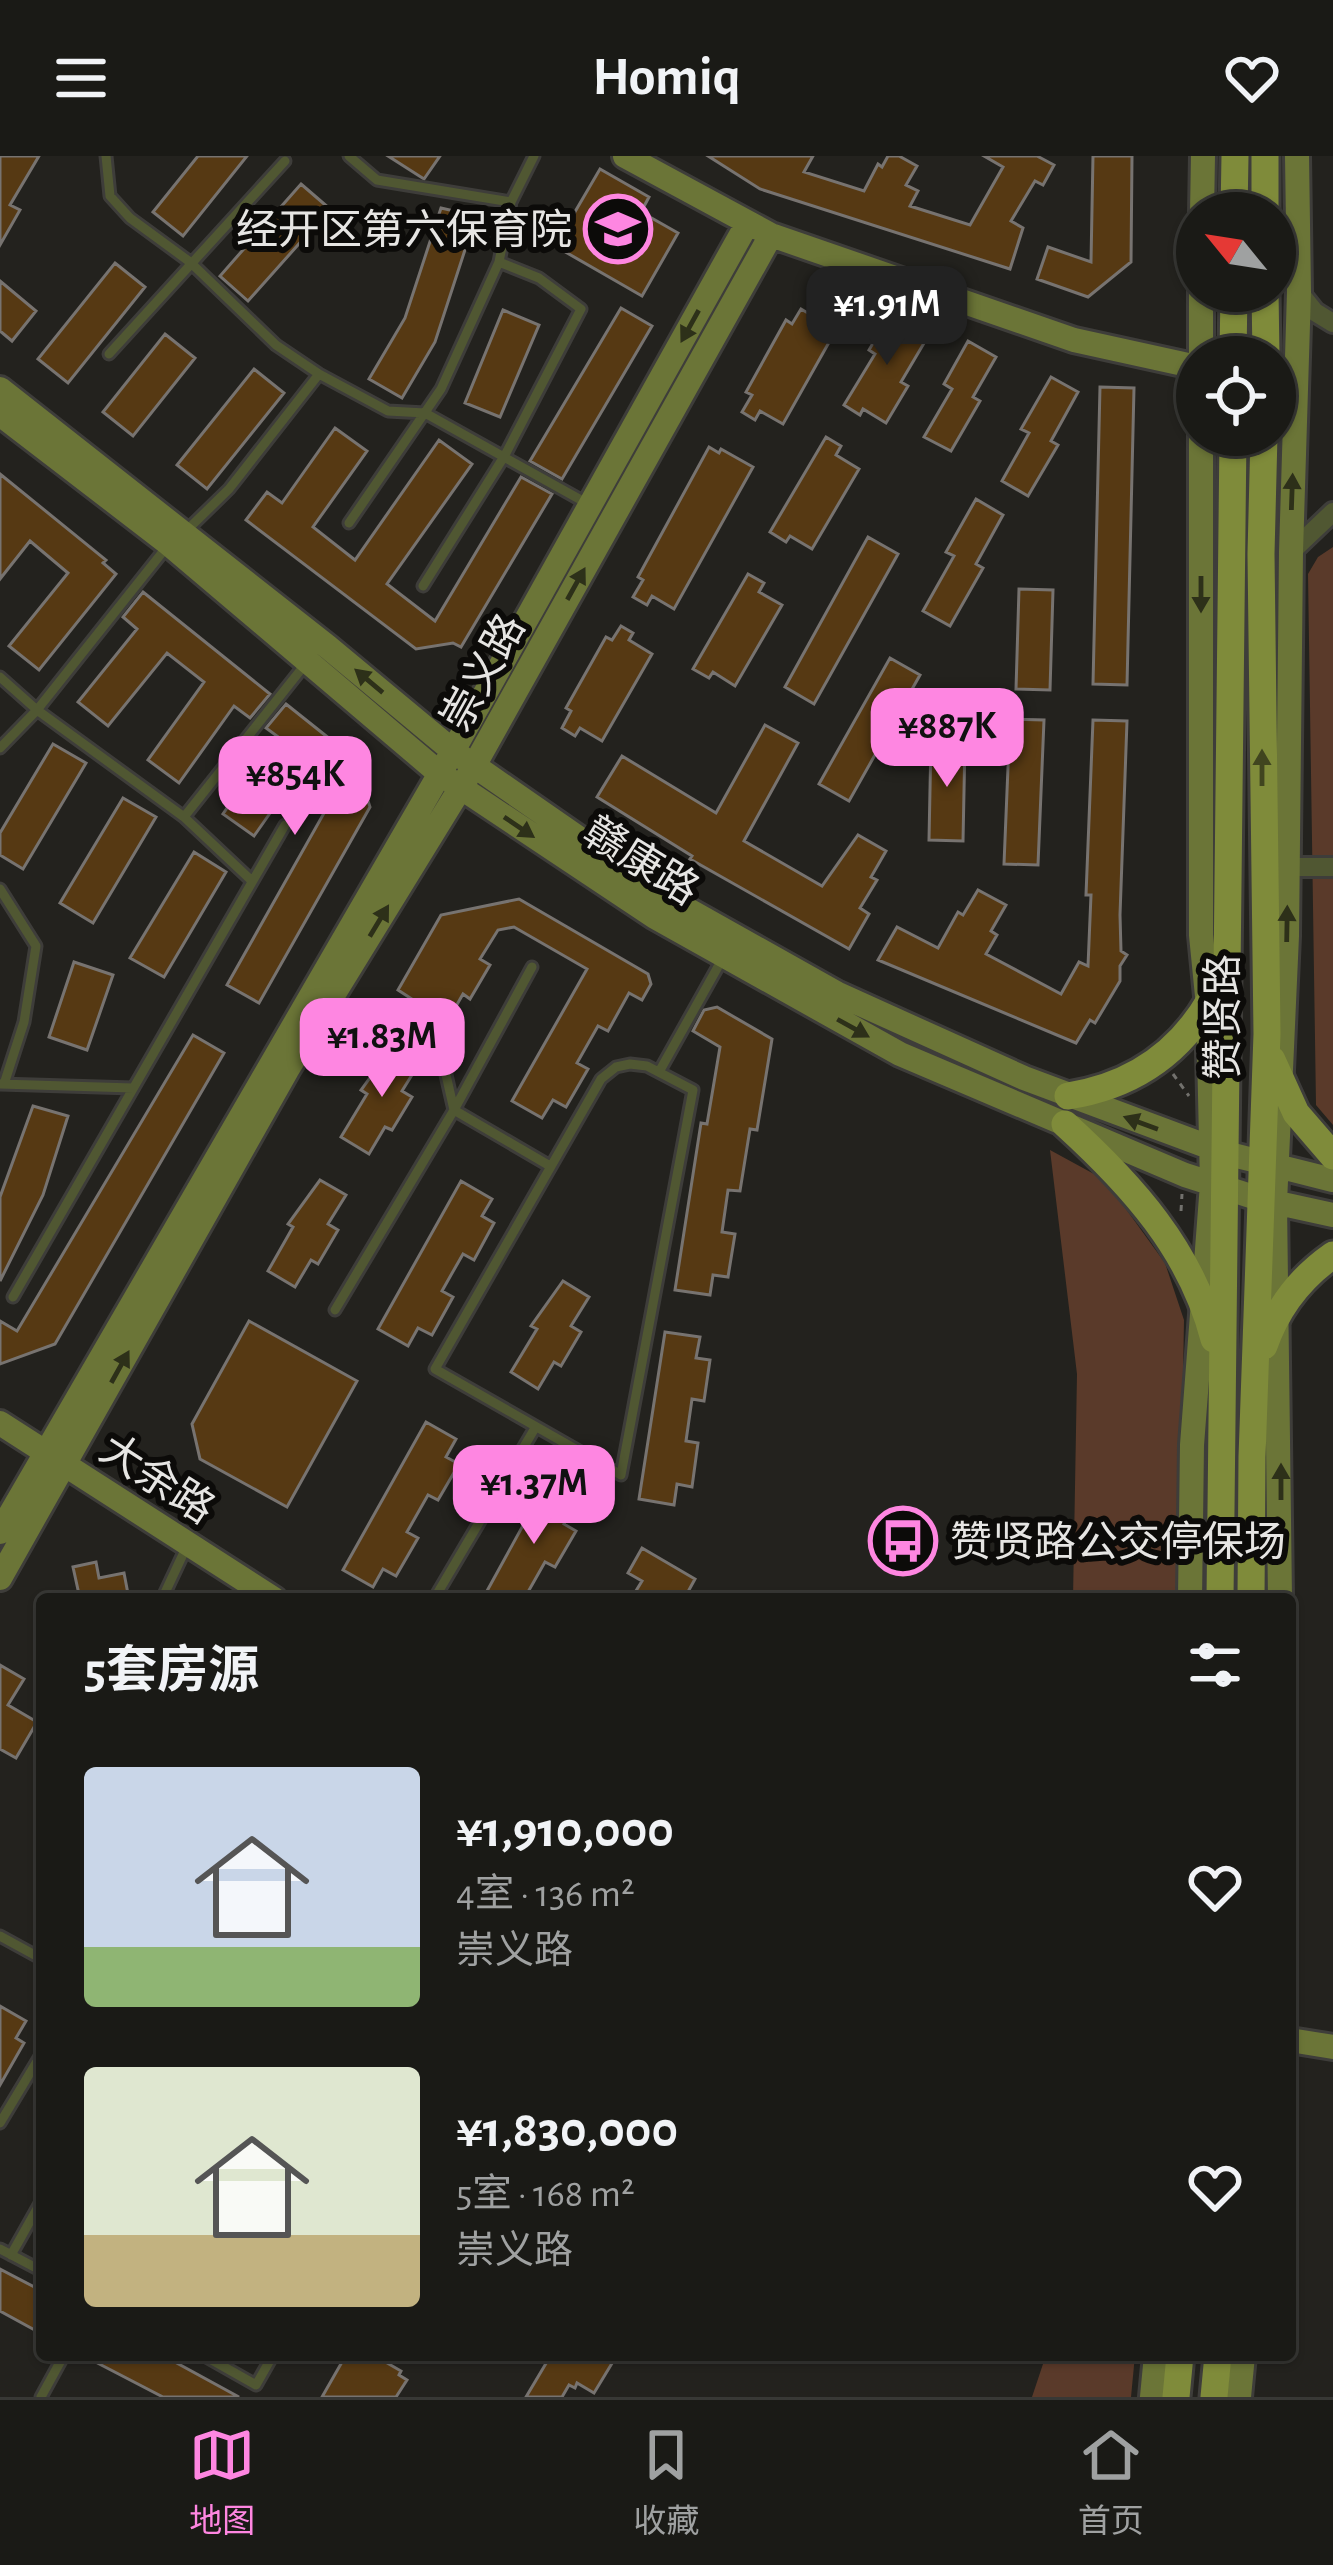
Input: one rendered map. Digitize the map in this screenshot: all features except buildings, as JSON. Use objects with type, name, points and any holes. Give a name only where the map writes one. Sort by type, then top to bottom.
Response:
[{"type":"main road","points":[[625,156],[771,236],[1074,340],[1176,363]]},
{"type":"main road","points":[[1202,192],[1203,156]]},
{"type":"main road","points":[[1234,192],[1235,156]]},
{"type":"main road","points":[[1265,156],[1265,192]]},
{"type":"main road","points":[[1269,1166],[1279,1080],[1287,867],[1299,292],[1297,156]]},
{"type":"main road","name":"崇义路","points":[[0,1532],[56,1459],[331,999],[456,769],[590,505],[747,224]]},
{"type":"main road","name":"崇义路","points":[[0,1578],[56,1459],[771,236]]},
{"type":"main road","name":"赣康路","points":[[0,389],[456,769],[658,893],[838,994],[1218,1186],[1333,1215]]},
{"type":"main road","name":"赣康路","points":[[0,414],[177,539],[309,660],[655,917],[900,1054],[1067,1110],[1333,1180]]},
{"type":"main road","points":[[1201,456],[1201,935],[1219,1151]]},
{"type":"main road","name":"赞贤路","points":[[1220,1593],[1218,1186],[1230,948],[1233,456]]},
{"type":"main road","name":"赞贤路","points":[[1251,1593],[1269,1166],[1263,456]]},
{"type":"main road","points":[[1220,1401],[1218,1354],[1189,1271],[1158,1221],[1067,1110],[1151,1067],[1185,1038],[1227,968],[1230,948]]},
{"type":"main road","points":[[1267,1034],[1279,1080],[1308,1131],[1333,1156]]},
{"type":"main road","points":[[1190,1593],[1192,1445],[1218,1186]]},
{"type":"main road","points":[[1268,1201],[1277,1315],[1280,1593]]},
{"type":"main road","points":[[1257,1380],[1277,1315],[1297,1287],[1333,1256]]},
{"type":"main road","name":"大余路","points":[[0,1423],[265,1593]]},
{"type":"main road","points":[[1296,2041],[1333,2047]]},
{"type":"main road","points":[[1152,2397],[1155,2361]]},
{"type":"main road","points":[[1175,2397],[1179,2361]]},
{"type":"main road","points":[[1214,2397],[1217,2361]]},
{"type":"main road","points":[[1239,2397],[1242,2361]]},
{"type":"street","points":[[1299,292],[1315,312],[1333,323]]},
{"type":"street","points":[[1291,553],[1333,512]]},
{"type":"street","points":[[1287,867],[1333,867]]},
{"type":"lane","points":[[106,156],[110,196],[130,218],[190,262],[276,345],[388,411],[425,413],[590,505]]},
{"type":"lane","points":[[349,156],[376,180],[511,202]]},
{"type":"lane","points":[[349,523],[441,389],[499,262],[511,202],[534,156]]},
{"type":"lane","points":[[109,354],[285,161]]},
{"type":"lane","points":[[423,586],[505,455],[580,309],[539,278],[499,262]]},
{"type":"lane","points":[[0,748],[37,710],[177,539],[229,489],[319,374]]},
{"type":"lane","points":[[184,818],[309,660]]},
{"type":"lane","points":[[0,677],[37,710],[184,818],[252,881]]},
{"type":"lane","points":[[13,1297],[285,825]]},
{"type":"lane","points":[[0,890],[36,946],[25,1022],[2,1084],[133,1088]]},
{"type":"lane","points":[[659,1072],[724,956]]},
{"type":"lane","points":[[335,1310],[532,967]]},
{"type":"lane","points":[[331,999],[444,1066],[454,1110],[550,1166]]},
{"type":"lane","points":[[630,1064],[659,1072],[693,1090],[621,1475],[435,1369],[607,1072],[630,1064]]},
{"type":"lane","points":[[438,1593],[535,1428]]},
{"type":"lane","points":[[165,1593],[188,1543]]},
{"type":"lane","points":[[0,1936],[36,1956]]},
{"type":"lane","points":[[0,2123],[36,2063]]},
{"type":"lane","points":[[36,2208],[5,2252],[36,2268]]},
{"type":"lane","points":[[41,2397],[61,2361]]},
{"type":"lane","points":[[214,2361],[256,2385]]},
{"type":"lane","points":[[249,2397],[270,2361]]},
{"type":"shaded area","points":[[1333,547],[1333,1125],[1316,1105],[1308,574],[1318,557]]},
{"type":"shaded area","points":[[1050,1150],[1105,1180],[1165,1263],[1184,1320],[1179,1593],[1073,1593],[1077,1374]]},
{"type":"shaded area","points":[[1044,2361],[1134,2361],[1131,2397],[1032,2397]]},
{"type":"place","name":"经开区第六保育院","points":[[618,229]]},
{"type":"place","name":"赞贤路公交停保场","points":[[903,1541]]}]
